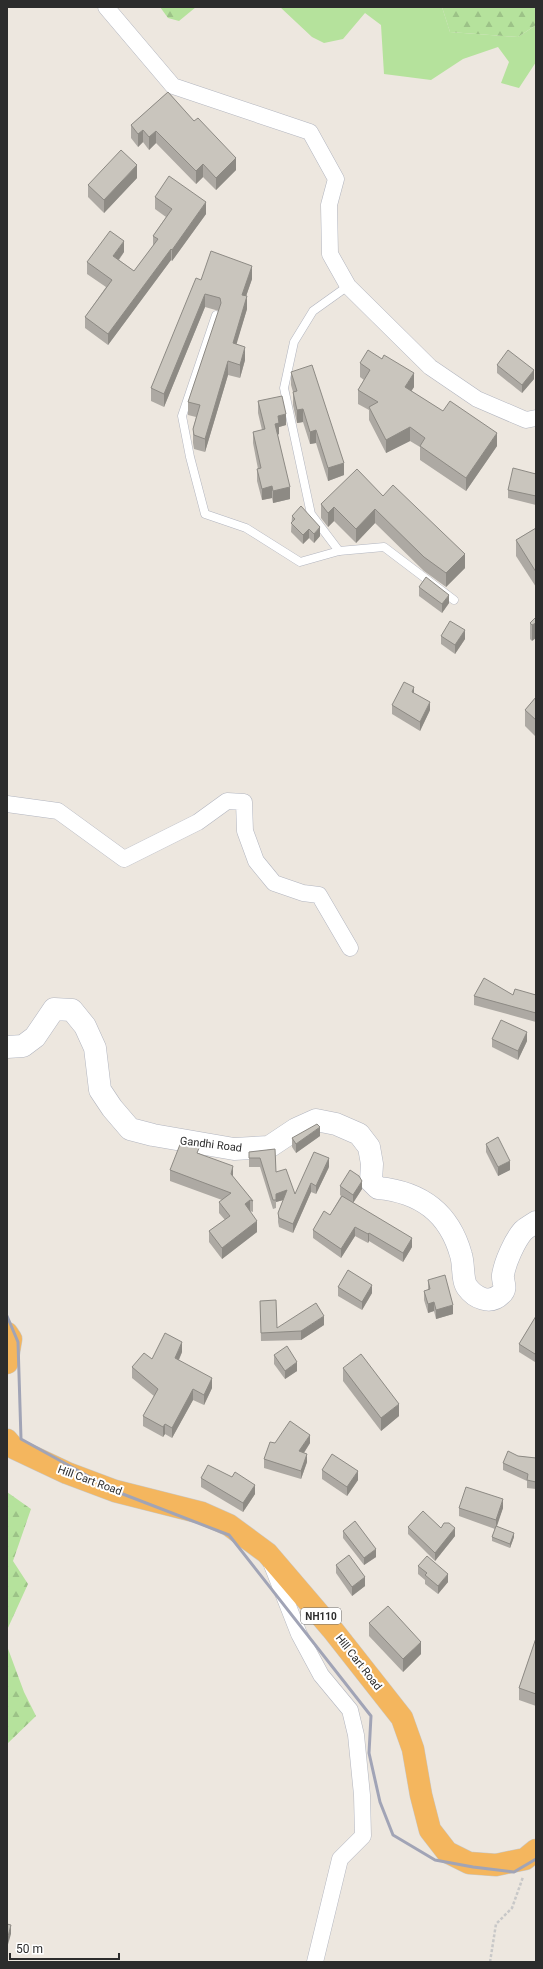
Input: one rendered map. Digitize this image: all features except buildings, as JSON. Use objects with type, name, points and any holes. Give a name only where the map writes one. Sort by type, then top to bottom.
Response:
[{"type":"highway","points":[[7,1333],[11,1339],[7,1363]]},
{"type":"highway","name":"Hill Cart Road","points":[[7,1440],[14,1448],[67,1473],[115,1490],[202,1514],[222,1522],[267,1553],[332,1629],[402,1718],[413,1748],[421,1795],[430,1830],[447,1852],[469,1863],[496,1865],[525,1859],[536,1850]]},
{"type":"main road","name":"Gandhi Road","points":[[7,1047],[23,1046],[35,1037],[54,1009],[72,1010],[85,1026],[95,1048],[100,1090],[112,1108],[130,1129],[167,1138],[234,1149],[269,1147],[296,1129],[316,1120],[336,1124],[359,1134],[370,1147],[372,1164],[371,1181],[378,1188],[398,1190],[426,1202],[450,1226],[462,1255],[466,1286],[478,1298],[492,1300],[502,1294],[505,1286],[503,1276],[510,1254],[523,1231],[536,1222]]},
{"type":"street","points":[[106,7],[173,86],[310,132],[336,179],[329,205],[330,254],[348,286],[430,367],[477,399],[526,420],[536,418]]},
{"type":"street","points":[[7,804],[58,811],[124,859],[198,822],[226,801],[244,802],[245,831],[256,861],[274,883],[303,893],[319,895],[350,948]]},
{"type":"street","points":[[267,1553],[299,1634],[322,1674],[350,1710],[356,1735],[362,1795],[363,1836],[340,1858],[315,1962]]},
{"type":"lane","points":[[338,551],[310,514],[284,388],[294,342],[313,311],[348,286]]},
{"type":"lane","points":[[216,314],[182,416],[190,458],[205,514],[246,528],[300,562],[338,551],[384,547],[454,600]]},
{"type":"path","points":[[490,1962],[496,1924],[512,1908],[523,1879],[522,1873]]},
{"type":"green space","points":[[160,7],[196,7],[179,21],[168,18]]},
{"type":"green space","points":[[280,7],[442,7],[450,32],[518,37],[536,25],[536,62],[519,88],[501,83],[509,62],[498,47],[463,59],[431,80],[384,74],[381,25],[365,13],[343,39],[324,43],[312,37]]},
{"type":"green space","points":[[442,7],[536,7],[536,25],[518,37],[450,32]]},
{"type":"green space","points":[[7,1492],[31,1509],[13,1561],[28,1584],[7,1630]]},
{"type":"green space","points":[[7,1646],[24,1692],[36,1716],[7,1744]]},
{"type":"railway","points":[[7,1316],[18,1342],[21,1439],[115,1491],[229,1535],[371,1716],[369,1753],[380,1802],[393,1835],[435,1860],[473,1867],[514,1872],[536,1859]]}]
